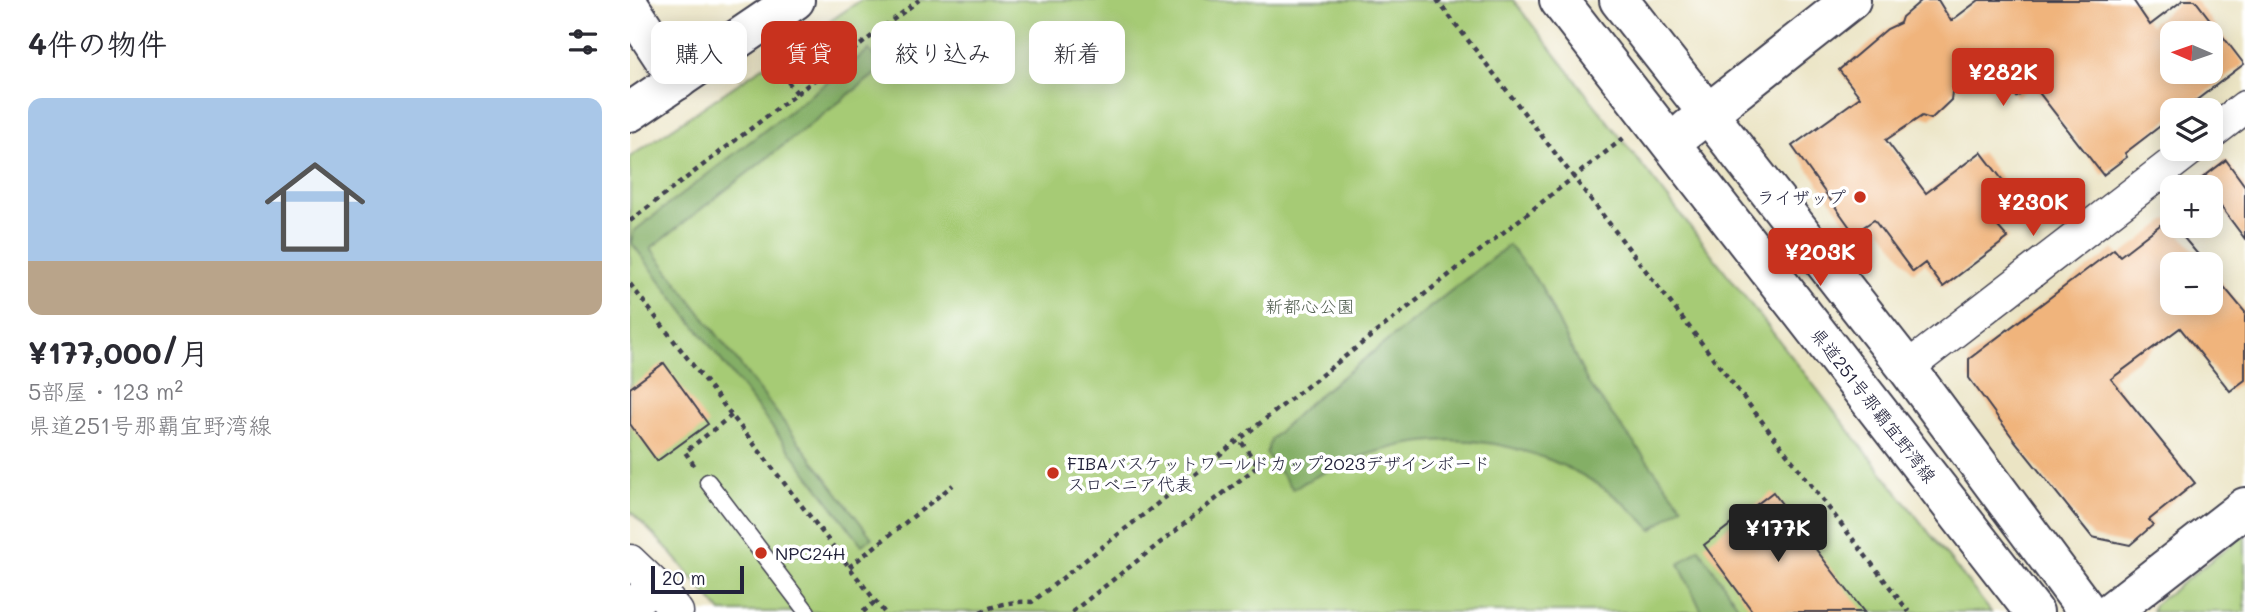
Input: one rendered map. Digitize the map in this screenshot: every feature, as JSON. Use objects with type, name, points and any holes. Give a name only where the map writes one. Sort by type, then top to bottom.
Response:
[{"type":"main road","points":[[747,32],[794,0]]},
{"type":"main road","name":"県道251号那覇宜野湾線","points":[[1559,0],[2034,612]]},
{"type":"main road","points":[[1619,0],[1907,368],[2088,612]]},
{"type":"main road","points":[[1670,143],[1851,0]]},
{"type":"main road","points":[[630,7],[651,39]]},
{"type":"main road","points":[[630,112],[672,84]]},
{"type":"main road","points":[[2110,612],[2245,507]]},
{"type":"street","points":[[2223,124],[2245,107]]},
{"type":"street","points":[[1907,368],[2175,161]]},
{"type":"street","points":[[630,561],[655,585],[677,612]]},
{"type":"street","points":[[630,606],[655,585]]},
{"type":"lane","points":[[708,482],[807,612]]},
{"type":"path","points":[[630,221],[919,0]]},
{"type":"path","points":[[1437,0],[1909,612]]},
{"type":"path","points":[[790,84],[797,93]]},
{"type":"path","points":[[980,612],[1014,601],[1032,602],[1630,132]]},
{"type":"path","points":[[630,284],[884,612]]},
{"type":"path","points":[[708,482],[685,452],[732,415]]},
{"type":"path","points":[[1072,612],[1258,466],[1240,440]]},
{"type":"path","points":[[849,567],[953,485]]},
{"type":"path","points":[[863,612],[876,601]]},
{"type":"green space","name":"新都心公園","points":[[861,0],[1513,0],[1991,612],[721,612],[666,547],[630,511],[630,157],[737,84],[747,84],[747,77],[761,68],[761,84],[857,84],[857,21],[830,21]]},
{"type":"green space","points":[[869,50],[871,53],[871,77],[651,248],[872,538],[862,545],[631,242],[634,231],[825,84],[857,84],[857,59]]},
{"type":"green space","points":[[1509,245],[1541,286],[1588,383],[1682,506],[1652,530],[1626,505],[1597,484],[1566,467],[1498,445],[1462,441],[1426,442],[1378,451],[1340,465],[1293,489],[1266,454],[1271,439],[1310,402]]},
{"type":"green space","points":[[2245,534],[2245,612],[2152,612],[2154,605]]},
{"type":"green space","points":[[1699,548],[1742,612],[1702,612],[1679,564]]},
{"type":"building","points":[[1922,0],[1938,0],[1951,21],[1979,0],[2133,0],[2150,25],[2183,0],[2195,0],[2211,21],[2160,21],[2160,84],[2218,84],[2199,98],[2160,98],[2160,126],[2125,153],[2127,157],[2103,175],[2033,85],[2017,97],[1988,58],[1952,92],[1951,100],[1931,119],[1922,116],[1886,140],[1926,193],[1981,152],[2024,208],[1998,227],[2008,238],[1943,287],[1925,263],[1913,272],[1874,220],[1854,233],[1792,146],[1860,97],[1839,70],[1887,29],[1900,23],[1902,17]]},
{"type":"building","points":[[2223,37],[2244,64],[2223,80]]},
{"type":"building","points":[[2226,160],[2245,186],[2245,239],[2223,209],[2223,175],[2206,175]]},
{"type":"building","points":[[2160,225],[2160,238],[2184,238],[2196,252],[2160,252],[2160,315],[2223,315],[2223,286],[2245,312],[2245,380],[2230,391],[2180,328],[2111,379],[2195,483],[2149,520],[2153,525],[2130,545],[2092,537],[2015,441],[1969,378],[1969,359],[2114,249],[2120,256]]},
{"type":"building","points":[[664,363],[708,424],[657,461],[630,424],[630,388]]},
{"type":"building","points":[[1773,492],[1864,612],[1753,612],[1704,545]]},
{"type":"place","name":"ライザップ","points":[[1860,197]]},
{"type":"place","name":"FIBAバスケットワールドカップ2023デザインボード スロベニア代表","points":[[1053,473]]},
{"type":"place","name":"NPC24H","points":[[761,553]]}]
